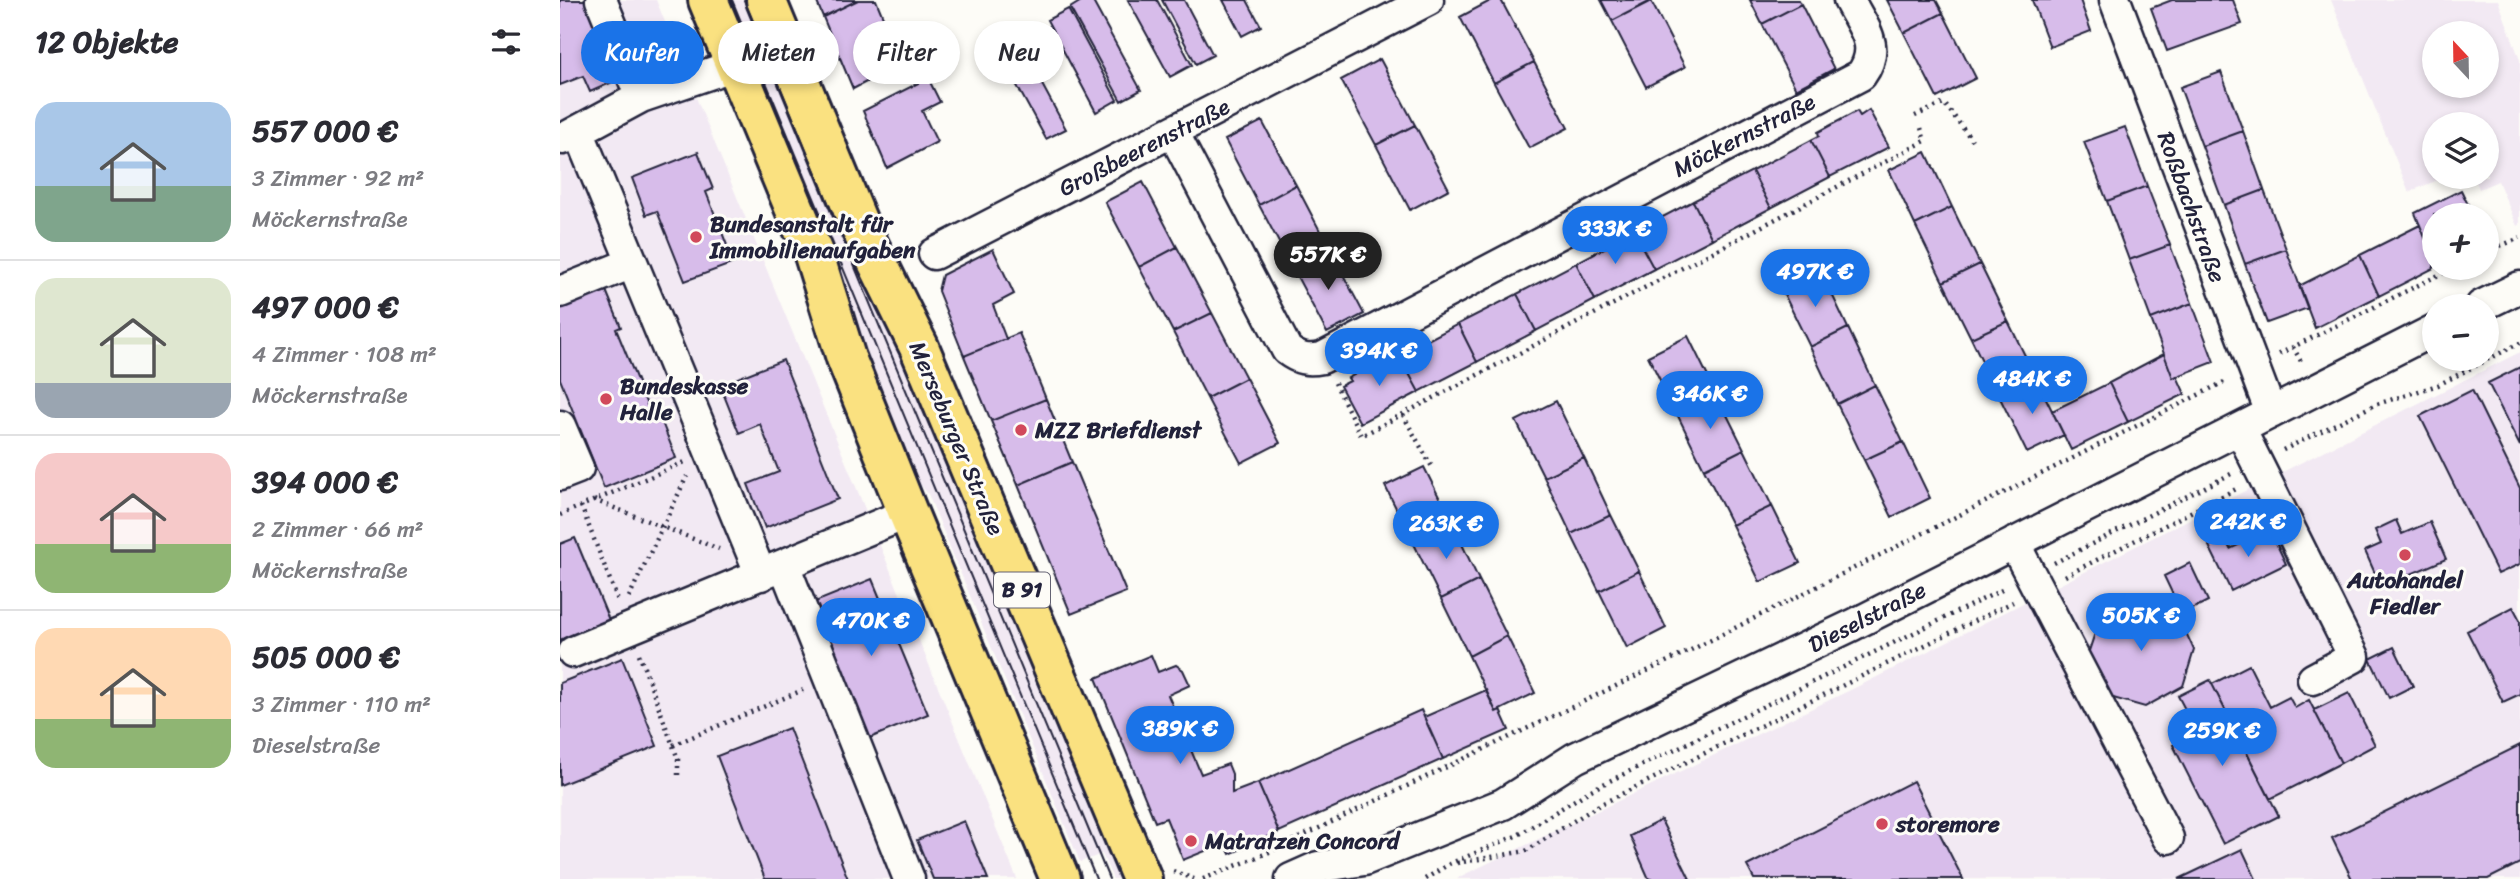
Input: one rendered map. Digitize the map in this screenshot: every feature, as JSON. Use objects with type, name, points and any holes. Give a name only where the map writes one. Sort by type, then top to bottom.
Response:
[{"type":"main road","points":[[708,0],[718,24]]},
{"type":"main road","name":"Merseburger Straße","points":[[765,0],[859,225],[919,347],[1142,879]]},
{"type":"main road","points":[[743,84],[814,255],[846,358],[1060,879]]},
{"type":"street","points":[[601,0],[642,97]]},
{"type":"street","name":"Großbeerenstraße","points":[[934,254],[1428,0]]},
{"type":"street","name":"Möckernstraße","points":[[1322,358],[1459,283],[1861,75],[1871,62],[1873,46],[1849,0]]},
{"type":"street","name":"Roßbachstraße","points":[[2115,0],[2271,413]]},
{"type":"street","points":[[718,71],[642,97],[569,136],[632,263],[709,452],[829,679],[909,879]]},
{"type":"street","points":[[1173,132],[1287,350],[1297,357],[1310,360],[1322,358]]},
{"type":"street","points":[[560,292],[632,263]]},
{"type":"street","points":[[2499,297],[2520,287]]},
{"type":"street","name":"Dieselstraße","points":[[1292,879],[1318,867],[1360,873],[1503,804],[1575,758],[2014,543],[2422,336]]},
{"type":"street","points":[[560,426],[569,471]]},
{"type":"street","points":[[2240,429],[2354,657],[2313,678]]},
{"type":"street","points":[[573,652],[908,513]]},
{"type":"street","points":[[2014,543],[2168,838]]},
{"type":"path","points":[[1915,116],[1944,103],[1972,140]]},
{"type":"path","points":[[1322,358],[1362,436],[1925,141],[1921,128]]},
{"type":"path","points":[[2499,246],[2520,238]]},
{"type":"path","points":[[1206,879],[1265,854],[1701,645],[2429,280]]},
{"type":"path","points":[[1449,864],[1526,851],[1599,805],[2259,468],[2288,449],[2374,405],[2438,386],[2520,343]]},
{"type":"path","points":[[1403,415],[1432,467]]},
{"type":"path","points":[[1426,879],[1449,864],[1518,835],[1591,790],[2035,582],[2259,468],[2288,449]]},
{"type":"path","points":[[560,515],[709,452]]},
{"type":"path","points":[[622,611],[689,473],[709,452]]},
{"type":"path","points":[[569,471],[595,500],[772,570]]},
{"type":"path","points":[[673,744],[829,679]]},
{"type":"shaded area","points":[[560,0],[656,0],[665,21],[581,21],[581,84],[690,84],[1017,879],[560,879]]},
{"type":"shaded area","points":[[723,0],[751,0],[760,21],[731,21]]},
{"type":"shaded area","points":[[2331,0],[2498,0],[2520,60],[2520,225],[2517,226],[2499,183],[2499,112],[2422,112],[2422,187],[2409,192]]},
{"type":"shaded area","points":[[756,84],[787,84],[1128,879],[1113,879],[1102,854],[1080,862],[928,494],[918,482],[886,417]]},
{"type":"shaded area","points":[[2520,352],[2520,879],[1455,879],[1865,683],[2482,371],[2499,371],[2499,363]]},
{"type":"building","points":[[560,0],[590,0],[599,21],[581,21],[581,77],[560,85]]},
{"type":"building","points":[[816,0],[858,0],[823,17]]},
{"type":"building","points":[[858,0],[876,0],[885,21],[853,21],[853,84],[862,84],[853,89],[839,55],[839,21],[825,21],[823,17]]},
{"type":"building","points":[[1083,0],[1092,0],[1141,90],[1121,101],[1070,8]]},
{"type":"building","points":[[1128,0],[1157,0],[1192,65],[1170,77]]},
{"type":"building","points":[[1162,0],[1184,0],[1213,55],[1196,64]]},
{"type":"building","points":[[1223,0],[1247,0],[1261,26],[1242,36]]},
{"type":"building","points":[[1492,0],[1501,0],[1534,62],[1494,83],[1460,17]]},
{"type":"building","points":[[1601,0],[1651,0],[1651,1],[1612,21]]},
{"type":"building","points":[[1750,0],[1799,0],[1801,4],[1762,24]]},
{"type":"building","points":[[1887,0],[1936,0],[1943,13],[1904,33]]},
{"type":"building","points":[[2032,0],[2080,0],[2091,31],[2050,47]]},
{"type":"building","points":[[2172,0],[2233,0],[2242,24],[2167,51],[2151,8]]},
{"type":"building","points":[[1651,1],[1685,67],[1646,87],[1612,21]]},
{"type":"building","points":[[1801,4],[1834,69],[1796,89],[1762,24]]},
{"type":"building","points":[[1068,9],[1117,100],[1096,112],[1064,52],[1064,21],[1047,20]]},
{"type":"building","points":[[1943,13],[1976,78],[1937,98],[1904,33]]},
{"type":"building","points":[[1380,59],[1415,125],[1376,145],[1341,80]]},
{"type":"building","points":[[1534,62],[1568,128],[1529,148],[1494,83]]},
{"type":"building","points":[[2221,72],[2243,131],[2202,146],[2180,87]]},
{"type":"building","points":[[586,84],[608,84],[590,92]]},
{"type":"building","points":[[916,84],[931,84],[940,102],[922,111],[937,142],[887,168],[863,111]]},
{"type":"building","points":[[1016,84],[1042,84],[1066,129],[1046,139]]},
{"type":"building","points":[[1869,110],[1889,147],[1830,177],[1811,140],[1819,136],[1818,132],[1857,111],[1860,116]]},
{"type":"building","points":[[1262,121],[1296,185],[1259,205],[1225,140]]},
{"type":"building","points":[[1415,125],[1449,189],[1410,210],[1376,145]]},
{"type":"building","points":[[2125,127],[2147,186],[2107,201],[2084,142]]},
{"type":"building","points":[[2243,131],[2264,190],[2224,205],[2202,146]]},
{"type":"building","points":[[1811,140],[1830,177],[1771,208],[1752,171]]},
{"type":"building","points":[[698,152],[713,189],[706,192],[734,263],[685,281],[657,211],[646,215],[632,178]]},
{"type":"building","points":[[1926,152],[1952,207],[1915,225],[1889,170]]},
{"type":"building","points":[[1752,171],[1771,208],[1712,239],[1693,201]]},
{"type":"building","points":[[1143,182],[1177,247],[1139,267],[1105,202]]},
{"type":"building","points":[[1296,185],[1330,250],[1293,269],[1259,205]]},
{"type":"building","points":[[2147,186],[2170,245],[2129,260],[2107,201]]},
{"type":"building","points":[[2264,190],[2286,249],[2245,264],[2224,205]]},
{"type":"building","points":[[2461,190],[2467,203],[2435,203]]},
{"type":"building","points":[[1693,201],[1712,239],[1654,269],[1634,232]]},
{"type":"building","points":[[1952,207],[1980,264],[1943,282],[1915,225]]},
{"type":"building","points":[[2422,210],[2422,230],[2415,213]]},
{"type":"building","points":[[2420,225],[2422,274],[2379,296],[2360,255]]},
{"type":"building","points":[[1634,232],[1654,269],[1595,300],[1576,263]]},
{"type":"building","points":[[2170,245],[2192,303],[2151,319],[2129,260]]},
{"type":"building","points":[[1177,247],[1212,313],[1173,332],[1139,267]]},
{"type":"building","points":[[993,249],[1014,294],[993,305],[1006,339],[964,356],[938,291],[942,275]]},
{"type":"building","points":[[2286,249],[2308,308],[2267,323],[2245,264]]},
{"type":"building","points":[[1330,250],[1364,314],[1327,333],[1293,269]]},
{"type":"building","points":[[2360,255],[2379,296],[2315,328],[2299,286]]},
{"type":"building","points":[[1576,263],[1595,300],[1536,331],[1517,294]]},
{"type":"building","points":[[1980,264],[2008,321],[1971,338],[1943,282]]},
{"type":"building","points":[[1821,271],[1848,328],[1810,347],[1782,290]]},
{"type":"building","name":"Bundeskasse Halle","points":[[605,288],[621,327],[616,329],[654,422],[661,420],[676,458],[604,488],[560,379],[560,307]]},
{"type":"building","points":[[1517,294],[1536,331],[1477,362],[1458,324]]},
{"type":"building","points":[[2192,303],[2214,362],[2173,378],[2151,319]]},
{"type":"building","points":[[1212,313],[1246,378],[1207,398],[1173,332]]},
{"type":"building","points":[[2008,321],[2036,378],[1999,396],[1971,338]]},
{"type":"building","points":[[1458,324],[1477,362],[1419,392],[1399,355]]},
{"type":"building","points":[[1848,328],[1875,385],[1837,404],[1810,347]]},
{"type":"building","points":[[1019,333],[1046,399],[991,421],[964,356]]},
{"type":"building","points":[[1688,336],[1716,393],[1676,412],[1648,356]]},
{"type":"building","points":[[2164,354],[2173,378],[2177,376],[2185,394],[2128,422],[2109,383]]},
{"type":"building","points":[[1399,355],[1419,392],[1360,423],[1340,386],[1350,381],[1348,378],[1387,357],[1389,360]]},
{"type":"building","points":[[783,360],[838,499],[765,528],[748,484],[779,472],[760,424],[739,433],[720,385]]},
{"type":"building","points":[[2520,367],[2520,446],[2488,383]]},
{"type":"building","points":[[1246,378],[1280,443],[1241,463],[1207,398]]},
{"type":"building","points":[[2036,378],[2064,435],[2027,453],[1999,396]]},
{"type":"building","points":[[2109,383],[2128,422],[2071,450],[2052,411]]},
{"type":"building","points":[[1875,385],[1903,442],[1864,460],[1837,404]]},
{"type":"building","points":[[2472,390],[2520,488],[2520,564],[2498,574],[2420,416]]},
{"type":"building","points":[[1716,393],[1744,449],[1704,469],[1676,412]]},
{"type":"building","points":[[1046,399],[1072,462],[1018,485],[991,421]]},
{"type":"building","points":[[1556,401],[1584,458],[1544,477],[1516,421]]},
{"type":"building","points":[[1903,442],[1930,498],[1892,517],[1864,460]]},
{"type":"building","points":[[1744,449],[1772,506],[1732,525],[1704,469]]},
{"type":"building","points":[[1584,458],[1611,515],[1571,534],[1544,477]]},
{"type":"building","points":[[1072,462],[1126,592],[1071,614],[1018,485]]},
{"type":"building","points":[[1424,467],[1452,523],[1413,542],[1385,486]]},
{"type":"building","points":[[1772,506],[1800,563],[1760,582],[1732,525]]},
{"type":"building","points":[[1611,515],[1639,571],[1599,591],[1571,534]]},
{"type":"building","name":"Autohandel Fiedler","points":[[2396,520],[2402,534],[2430,522],[2446,559],[2381,587],[2365,551],[2381,544],[2375,530]]},
{"type":"building","points":[[1452,523],[1479,580],[1441,599],[1413,542]]},
{"type":"building","points":[[2270,530],[2286,564],[2231,591],[2209,546],[2225,538],[2230,549]]},
{"type":"building","points":[[575,538],[609,620],[560,640],[560,544]]},
{"type":"building","points":[[2190,563],[2208,601],[2182,614],[2164,576]]},
{"type":"building","points":[[1639,571],[1666,628],[1627,648],[1599,591]]},
{"type":"building","points":[[872,579],[928,714],[870,738],[815,602]]},
{"type":"building","points":[[1479,580],[1507,636],[1469,656],[1441,599]]},
{"type":"building","points":[[2137,599],[2177,613],[2194,650],[2183,686],[2145,707],[2106,696],[2087,657],[2100,618]]},
{"type":"building","points":[[2513,607],[2520,620],[2520,694],[2503,702],[2467,631]]},
{"type":"building","points":[[1507,636],[1535,693],[1496,712],[1469,656]]},
{"type":"building","points":[[2394,647],[2413,686],[2389,698],[2370,659]]},
{"type":"building","points":[[1151,655],[1158,672],[1176,665],[1183,670],[1190,685],[1168,695],[1201,774],[1228,764],[1232,774],[1232,793],[1258,783],[1279,832],[1230,854],[1225,843],[1183,860],[1166,818],[1155,822],[1096,678]]},
{"type":"building","points":[[622,658],[657,746],[560,785],[560,683]]},
{"type":"building","points":[[2249,665],[2270,707],[2289,697],[2295,708],[2309,700],[2341,763],[2270,799],[2212,684]]},
{"type":"building","points":[[2210,680],[2279,816],[2223,844],[2173,745],[2197,732],[2178,696]]},
{"type":"building","points":[[1486,690],[1496,712],[1500,710],[1509,730],[1443,759],[1424,717]]},
{"type":"building","points":[[2349,693],[2375,745],[2341,763],[2314,710]]},
{"type":"building","points":[[1421,710],[1443,759],[1279,832],[1258,783]]},
{"type":"building","points":[[789,728],[848,879],[765,879],[717,756]]},
{"type":"building","points":[[2520,745],[2520,863],[2488,879],[2352,879],[2332,838]]},
{"type":"building","name":"storemore","points":[[1913,781],[1963,879],[1754,879],[1747,866]]},
{"type":"building","points":[[1661,820],[1690,879],[1649,879],[1630,836]]},
{"type":"building","points":[[964,821],[988,879],[933,879],[917,840]]},
{"type":"building","points":[[2242,849],[2256,879],[2179,879]]},
{"type":"tram line","points":[[732,0],[1096,879]]},
{"type":"tram line","points":[[744,0],[1109,879]]},
{"type":"place","name":"Bundesanstalt für Immobilienaufgaben","points":[[696,237]]},
{"type":"place","name":"Bundeskasse Halle","points":[[606,399]]},
{"type":"place","name":"MZZ Briefdienst","points":[[1021,430]]},
{"type":"place","name":"Autohandel Fiedler","points":[[2405,555]]},
{"type":"place","name":"storemore","points":[[1882,824]]},
{"type":"place","name":"Matratzen Concord","points":[[1191,841]]}]
